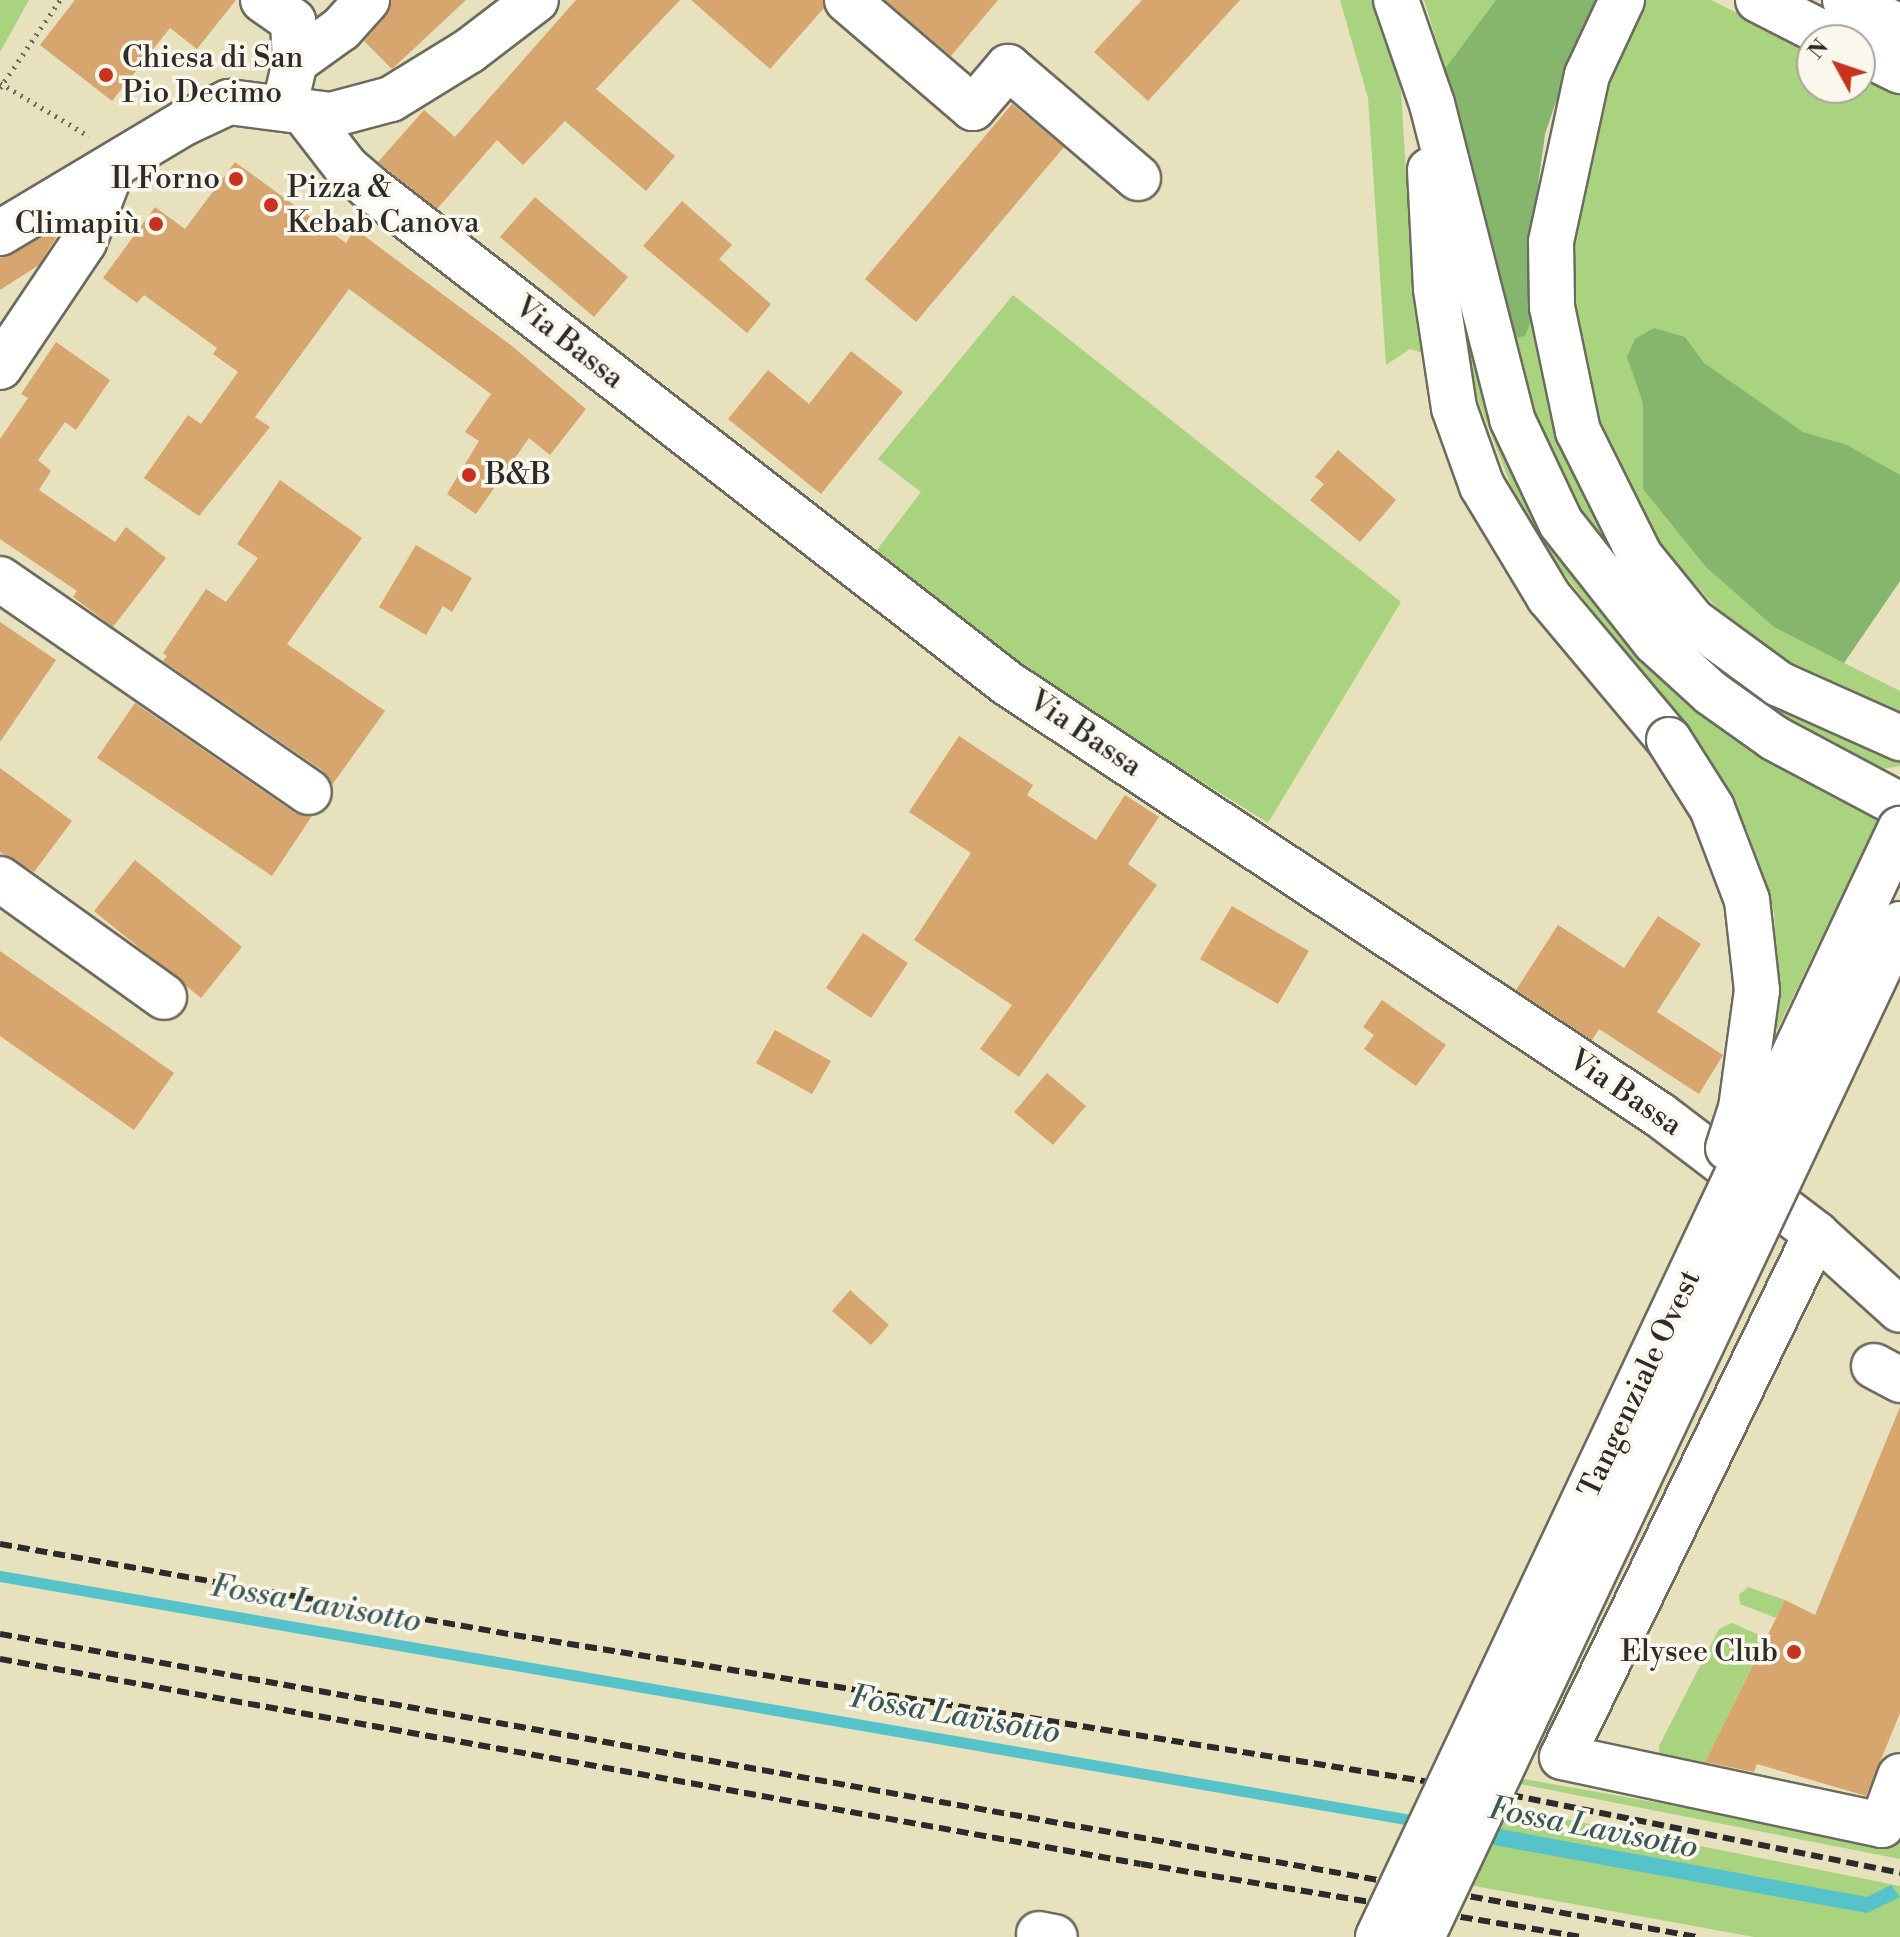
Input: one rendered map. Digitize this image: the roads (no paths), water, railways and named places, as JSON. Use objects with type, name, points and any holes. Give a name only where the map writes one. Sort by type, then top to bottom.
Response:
[{"type":"main road","points":[[294,111],[290,21],[341,29],[367,0]]},
{"type":"main road","points":[[0,233],[106,156],[229,102],[331,115],[391,99],[469,51],[536,0]]},
{"type":"main road","points":[[847,0],[973,108],[1008,67],[1138,178]]},
{"type":"main road","points":[[1396,0],[1432,104],[1512,419],[1561,523],[1655,642],[1711,693],[1774,738],[1891,795]]},
{"type":"main road","points":[[1622,0],[1587,75],[1551,242],[1552,307],[1578,431],[1640,556],[1693,621],[1779,684],[1900,738]]},
{"type":"main road","points":[[1758,0],[1805,24]]},
{"type":"main road","points":[[1845,0],[1900,27]]},
{"type":"main road","points":[[1876,59],[1900,71]]},
{"type":"main road","points":[[1432,104],[1429,208],[1436,289],[1454,408],[1482,486],[1549,597],[1669,740],[1712,808],[1747,900],[1757,990],[1741,1108],[1668,1324]]},
{"type":"main road","name":"Via Bassa","points":[[294,111],[369,187],[1007,683],[1660,1115],[1816,1234],[1900,1310]]},
{"type":"main road","points":[[0,367],[84,242],[106,156]]},
{"type":"main road","points":[[0,579],[309,792]]},
{"type":"main road","name":"Tangenziale Ovest","points":[[1378,1937],[1900,829]]},
{"type":"main road","points":[[0,879],[164,997]]},
{"type":"main road","name":"Tangenziale Ovest","points":[[1422,1937],[1900,924]]},
{"type":"main road","points":[[1716,1314],[1900,994]]},
{"type":"main road","points":[[1816,1234],[1562,1757],[1882,1825],[1900,1776]]},
{"type":"water","points":[[1495,1828],[1867,1897],[1891,1885],[1900,1897],[1867,1913],[1488,1844]]},
{"type":"waterway","name":"Fossa Lavisotto","points":[[0,1576],[1422,1822]]},
{"type":"railway","points":[[0,1544],[514,1635],[1511,1795],[1900,1873]]},
{"type":"railway","points":[[0,1634],[1698,1937]]},
{"type":"railway","points":[[0,1659],[1141,1864],[1581,1937]]},
{"type":"place","name":"Chiesa di San Pio Decimo","points":[[106,75]]},
{"type":"place","name":"Il Forno","points":[[236,179]]},
{"type":"place","name":"Pizza & Kebab Canova","points":[[271,205]]},
{"type":"place","name":"Climapiù","points":[[156,224]]},
{"type":"place","name":"B&B","points":[[469,475]]},
{"type":"place","name":"Elysee Club","points":[[1794,1652]]}]
